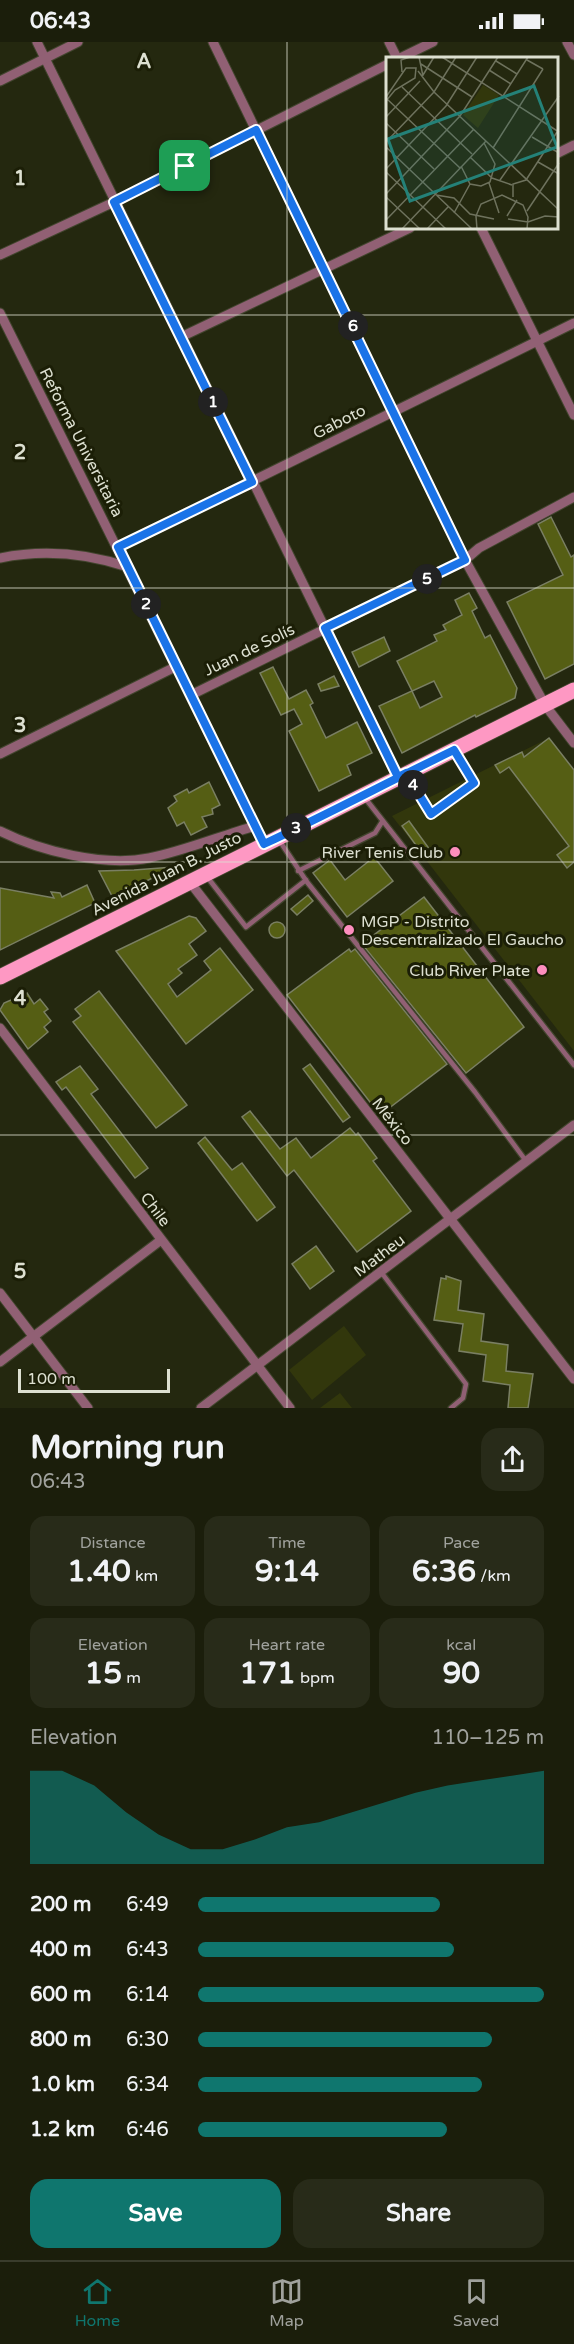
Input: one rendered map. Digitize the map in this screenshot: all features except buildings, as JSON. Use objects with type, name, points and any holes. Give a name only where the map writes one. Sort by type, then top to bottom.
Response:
[{"type":"main road","name":"Avenida Juan B. Justo","points":[[0,977],[189,880],[574,690]]},
{"type":"street","points":[[37,42],[252,482],[402,775]]},
{"type":"street","points":[[0,81],[78,42]]},
{"type":"street","points":[[213,42],[465,560],[545,705],[574,743]]},
{"type":"street","points":[[389,42],[397,57]]},
{"type":"street","points":[[400,57],[433,42]]},
{"type":"street","points":[[567,42],[574,55]]},
{"type":"street","points":[[0,255],[114,202],[386,65]]},
{"type":"street","points":[[559,152],[574,145]]},
{"type":"street","points":[[181,337],[406,230]]},
{"type":"street","points":[[482,230],[574,415]]},
{"type":"street","name":"Reforma Universitaria","points":[[0,312],[255,826],[271,840]]},
{"type":"street","name":"Gaboto","points":[[118,547],[574,323]]},
{"type":"street","name":"Juan de Solís","points":[[191,695],[465,560],[479,548],[574,497]]},
{"type":"street","points":[[0,558],[25,553],[77,554],[128,567]]},
{"type":"street","points":[[0,754],[177,666]]},
{"type":"street","points":[[0,831],[49,850],[128,861],[148,859],[255,826]]},
{"type":"street","name":"México","points":[[189,880],[574,1379]]},
{"type":"street","name":"Chile","points":[[0,1028],[290,1408]]},
{"type":"street","name":"Matheu","points":[[201,1408],[574,1125]]},
{"type":"street","points":[[0,1362],[161,1240]]},
{"type":"street","points":[[0,1293],[88,1408]]},
{"type":"lane","points":[[402,775],[431,814],[474,783],[454,750]]},
{"type":"lane","points":[[363,796],[574,1065]]},
{"type":"lane","points":[[298,871],[375,833],[382,822]]},
{"type":"lane","points":[[271,840],[306,880],[527,1161]]},
{"type":"lane","points":[[204,873],[246,927],[306,880]]},
{"type":"lane","points":[[381,1272],[466,1384],[464,1398],[451,1408]]},
{"type":"green space","name":"Club River Plate","points":[[549,738],[574,770],[574,1051],[392,816]]},
{"type":"green space","points":[[344,1326],[366,1355],[312,1400],[289,1370]]},
{"type":"green space","points":[[340,1393],[352,1408],[320,1408]]},
{"type":"place","name":"River Tenis Club","points":[[455,852]]},
{"type":"place","name":"MGP - Distrito Descentralizado El Gaucho","points":[[349,930]]},
{"type":"place","name":"Club River Plate","points":[[542,970]]},
{"type":"route","points":[[185,166],[114,202],[252,482],[118,547],[264,844],[363,796],[398,777],[406,773],[454,750],[474,783],[431,814],[406,773],[398,777],[325,628],[465,560],[256,130],[185,166]]}]
